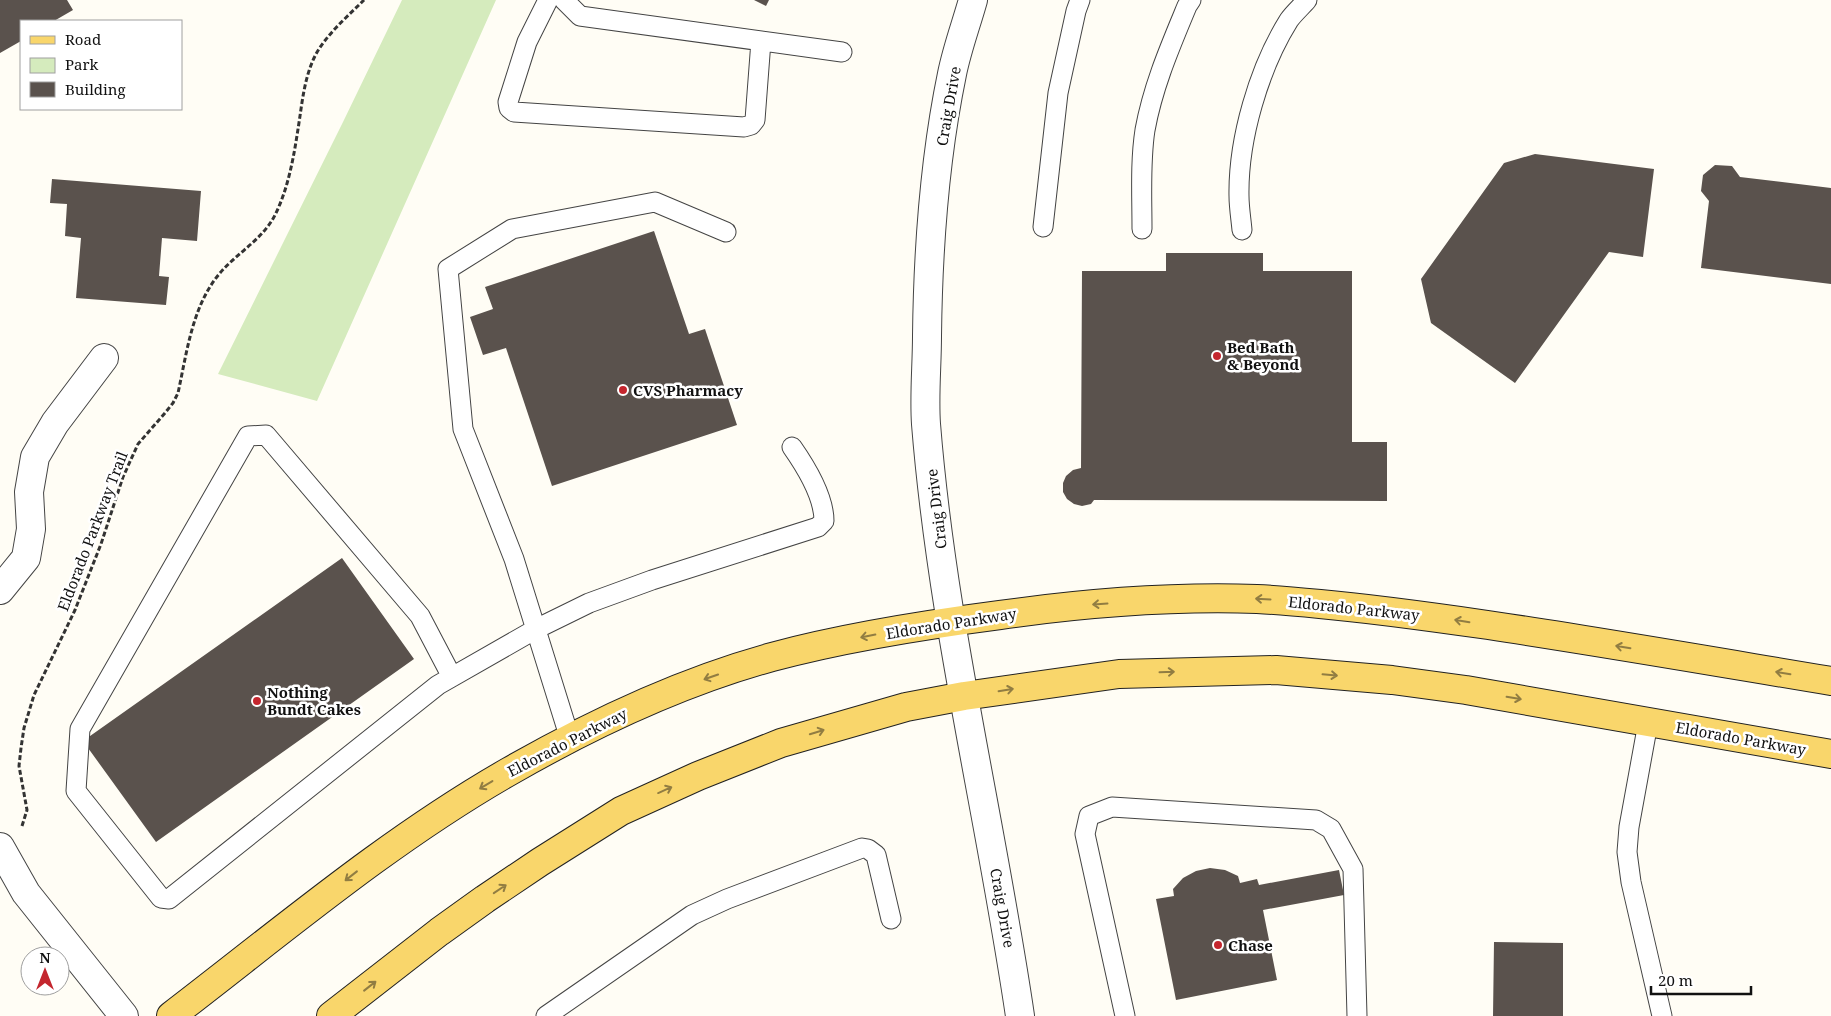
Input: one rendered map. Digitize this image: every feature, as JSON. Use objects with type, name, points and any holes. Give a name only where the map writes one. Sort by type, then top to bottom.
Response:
[{"type":"main road","name":"Eldorado Parkway","points":[[171,1016],[395,844],[511,770],[570,739],[662,695],[738,668],[815,647],[950,621],[1068,606],[1174,598],[1261,599],[1392,611],[1543,633],[1831,681]]},
{"type":"main road","name":"Eldorado Parkway","points":[[331,1016],[439,932],[485,899],[622,811],[698,776],[781,743],[906,707],[964,696],[1118,674],[1276,670],[1392,680],[1466,690],[1831,754]]},
{"type":"street","name":"Craig Drive","points":[[973,0],[952,73],[935,178],[928,280],[926,421],[936,520],[950,621],[1002,900],[1020,1016]]},
{"type":"street","points":[[0,590],[26,558],[31,529],[29,492],[35,457],[54,423],[104,358]]},
{"type":"street","points":[[0,847],[26,893],[124,1016]]},
{"type":"lane","points":[[548,0],[527,42],[508,102],[509,108],[514,112],[750,125],[755,120],[761,41]]},
{"type":"lane","points":[[564,0],[580,16],[842,52]]},
{"type":"lane","points":[[1043,227],[1058,93],[1080,0]]},
{"type":"lane","points":[[1142,229],[1142,174],[1145,131],[1157,79],[1191,0]]},
{"type":"lane","points":[[1242,230],[1239,195],[1243,144],[1253,99],[1272,52],[1290,20],[1306,0]]},
{"type":"lane","points":[[570,739],[514,559],[463,429],[448,269],[512,229],[655,202],[726,232]]},
{"type":"lane","points":[[452,677],[420,616],[266,435],[248,436],[80,729],[76,791],[161,898],[169,899],[430,692],[452,677],[536,629],[589,603],[652,580],[818,527],[824,521],[824,511],[807,468],[792,447]]},
{"type":"lane","points":[[1648,723],[1629,827],[1627,852],[1662,1016]]},
{"type":"lane","points":[[1125,1016],[1086,834],[1089,816],[1112,807],[1316,820],[1332,830],[1353,869],[1357,1016]]},
{"type":"lane","points":[[546,1016],[692,915],[727,899],[862,848],[868,849],[876,855],[891,919]]},
{"type":"path","name":"Eldorado Parkway Trail","points":[[20,829],[27,810],[19,766],[20,748],[28,711],[75,610],[101,544],[123,477],[138,444],[173,404],[178,393],[201,301],[210,285],[274,218],[293,159],[303,92],[311,64],[323,44],[364,0]]},
{"type":"green space","points":[[402,0],[496,0],[317,401],[218,374],[343,122]]},
{"type":"building","points":[[0,0],[67,0],[73,10],[56,20],[20,20],[20,42],[0,53]]},
{"type":"building","points":[[754,0],[769,0],[766,6]]},
{"type":"building","points":[[1535,154],[1654,169],[1643,257],[1609,252],[1515,383],[1431,323],[1421,279],[1504,163]]},
{"type":"building","points":[[1715,165],[1732,166],[1740,177],[1831,188],[1831,284],[1701,268],[1709,201],[1701,191],[1703,175]]},
{"type":"building","points":[[52,179],[201,191],[197,241],[162,238],[159,276],[169,277],[166,305],[76,298],[81,238],[65,236],[67,204],[50,203]]},
{"type":"building","name":"CVS Pharmacy","points":[[654,231],[689,334],[705,329],[737,425],[552,486],[506,348],[483,355],[470,317],[493,309],[485,287]]},
{"type":"building","name":"Bed Bath & Beyond","points":[[1166,253],[1263,253],[1263,271],[1352,271],[1352,442],[1387,442],[1387,501],[1094,500],[1091,504],[1082,506],[1074,504],[1067,499],[1063,492],[1063,483],[1066,476],[1073,470],[1081,468],[1082,271],[1166,271]]},
{"type":"building","points":[[342,558],[414,659],[156,842],[83,741]]},
{"type":"building","name":"Chase","points":[[1210,868],[1225,870],[1238,876],[1240,883],[1257,879],[1259,885],[1339,870],[1344,895],[1263,910],[1277,980],[1176,1000],[1156,899],[1174,896],[1173,889],[1183,878],[1196,871]]},
{"type":"building","points":[[1494,942],[1563,943],[1563,1016],[1493,1016]]},
{"type":"place","name":"Bed Bath & Beyond","points":[[1217,356]]},
{"type":"place","name":"CVS Pharmacy","points":[[623,390]]},
{"type":"place","name":"Nothing Bundt Cakes","points":[[257,701]]},
{"type":"place","name":"Chase","points":[[1218,945]]}]
